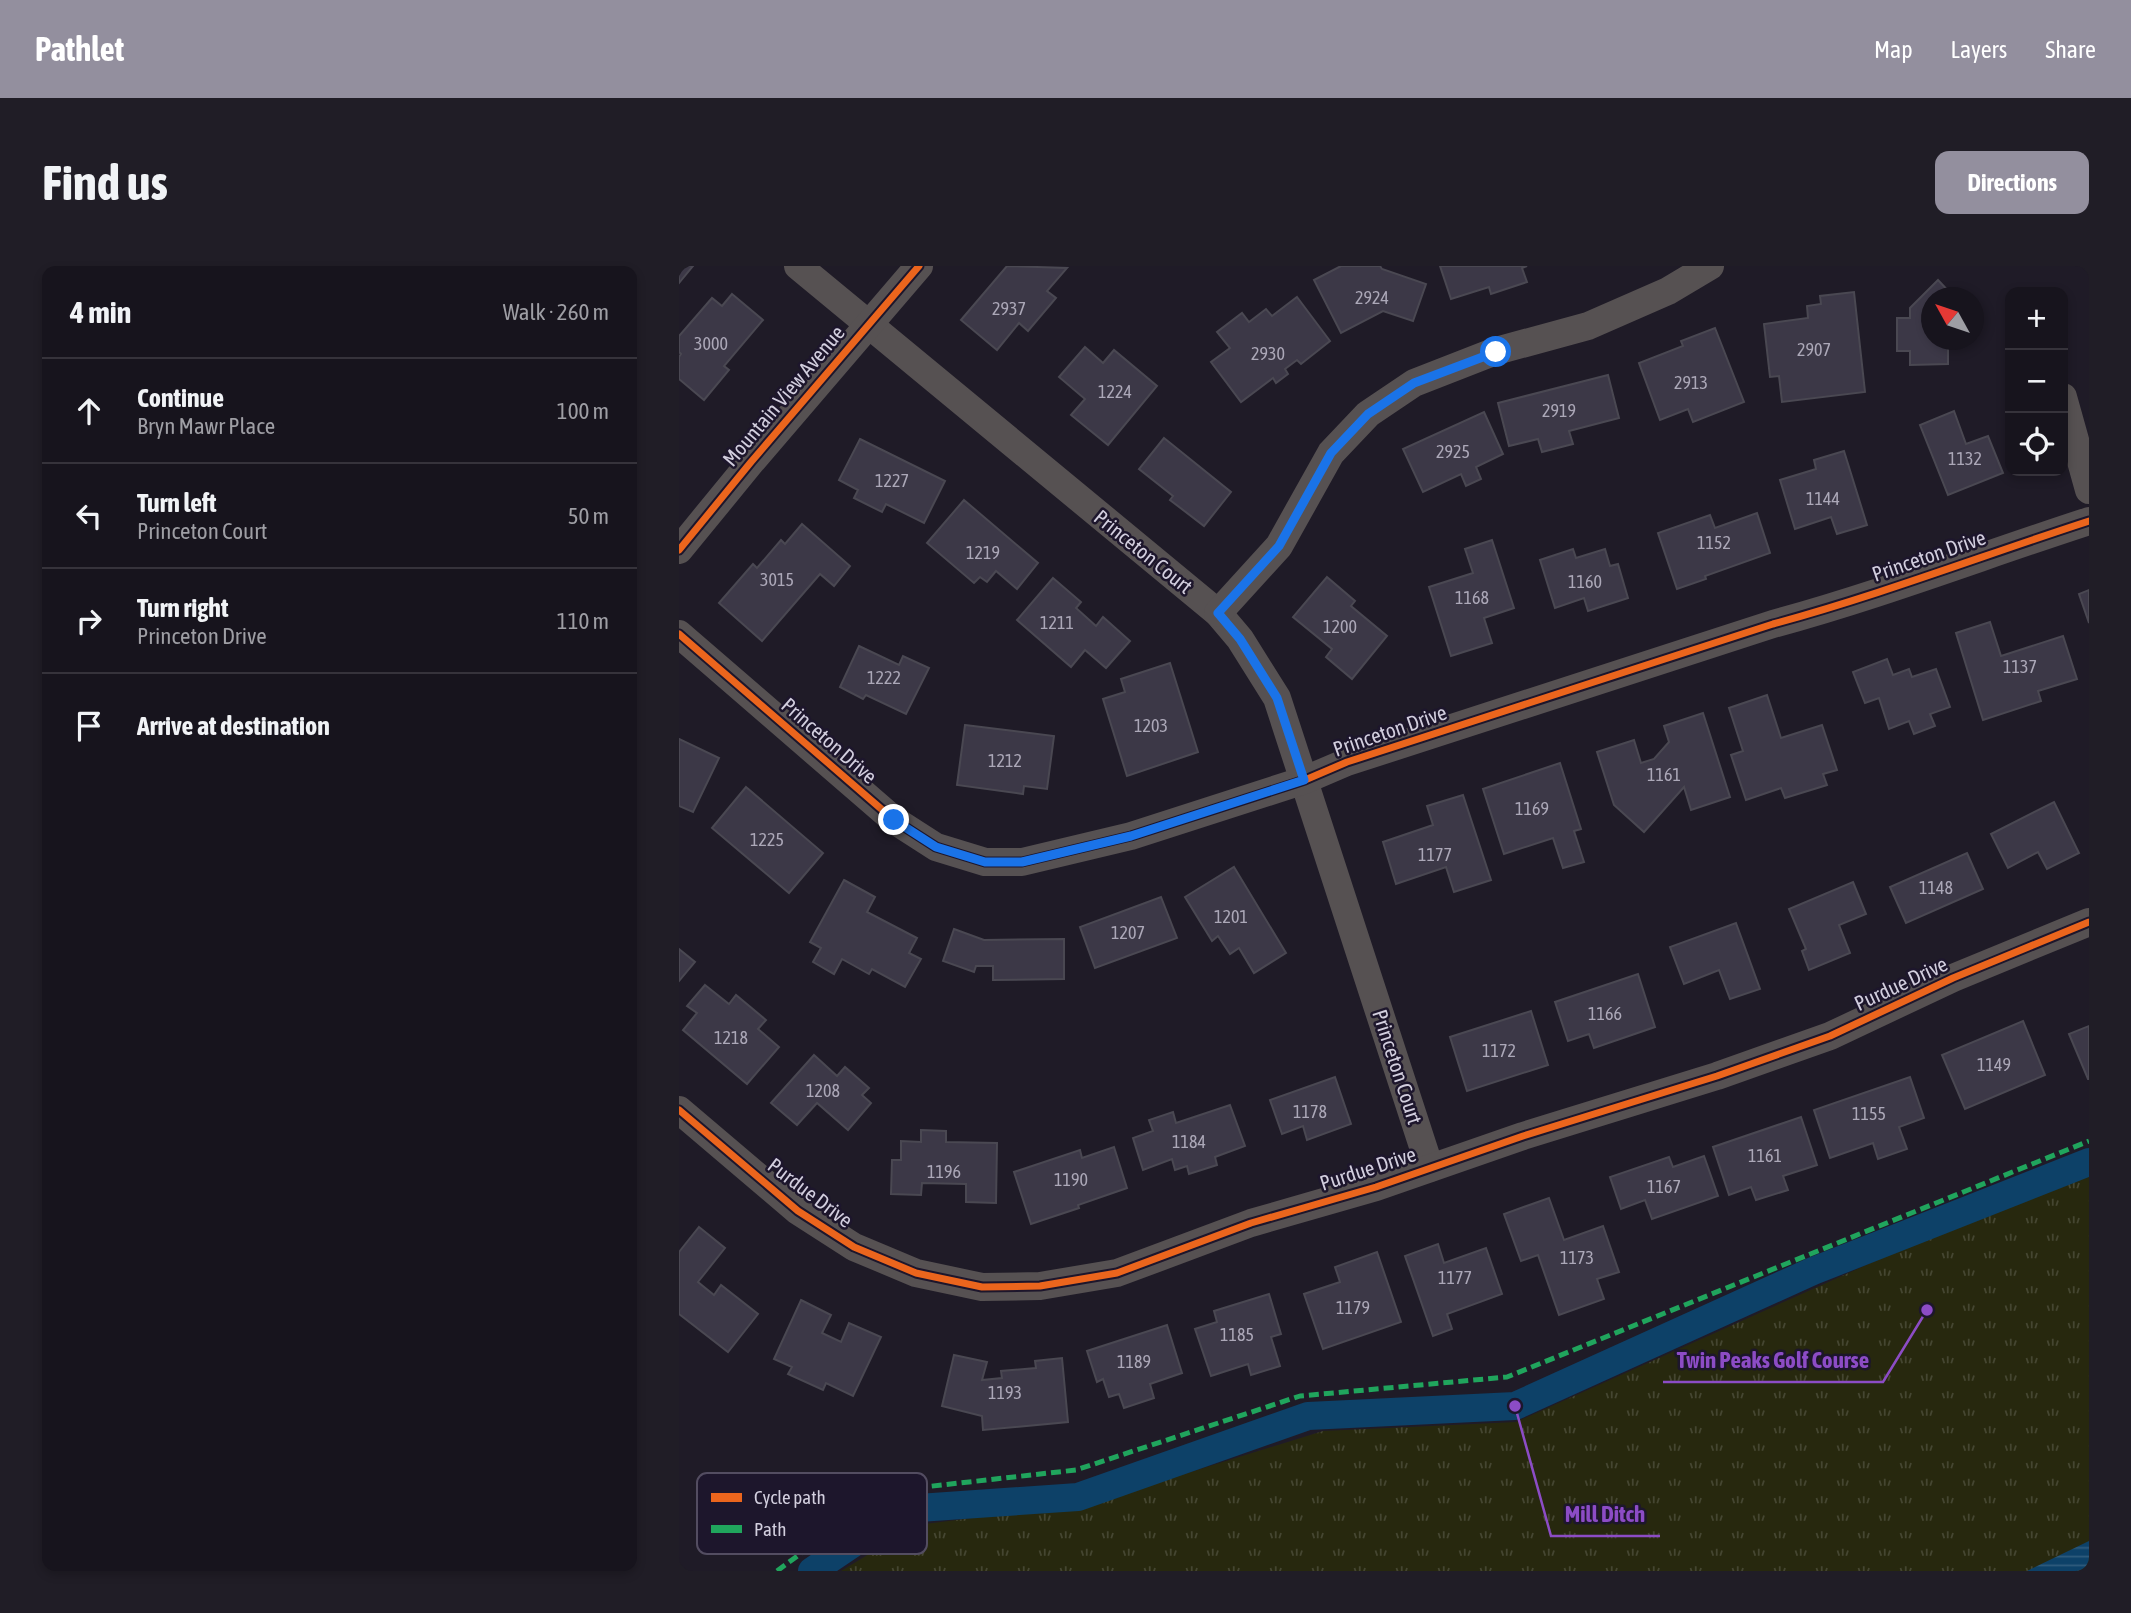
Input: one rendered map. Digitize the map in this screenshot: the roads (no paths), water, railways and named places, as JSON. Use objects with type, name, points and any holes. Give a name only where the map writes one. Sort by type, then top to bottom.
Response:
[{"type":"street","name":"Princeton Court","points":[[798,266],[1218,613],[1240,639],[1277,698],[1430,1167]]},
{"type":"street","name":"Mountain View Avenue","points":[[679,550],[867,324],[919,266]]},
{"type":"street","points":[[1218,613],[1279,546],[1331,453],[1368,414],[1414,383],[1496,352],[1588,326],[1668,291],[1710,266]]},
{"type":"street","points":[[2067,413],[2089,490]]},
{"type":"street","name":"Princeton Drive","points":[[679,634],[894,820],[936,847],[985,862],[1022,862],[1131,836],[1304,780],[1347,762],[1773,624],[1837,607],[1965,561],[2089,521]]},
{"type":"street","name":"Purdue Drive","points":[[679,1110],[798,1210],[854,1247],[916,1273],[982,1287],[1040,1286],[1117,1273],[1251,1223],[1377,1187],[1523,1136],[1717,1076],[1830,1036],[1953,978],[2089,922]]},
{"type":"water","points":[[2089,1541],[2089,1571],[2027,1571]]},
{"type":"waterway","points":[[927,1507],[1078,1497],[1308,1416],[1515,1406],[1813,1271],[2089,1162]]},
{"type":"waterway","points":[[812,1571],[837,1554]]},
{"type":"place","name":"Twin Peaks Golf Course","points":[[1927,1310]]},
{"type":"place","name":"Mill Ditch","points":[[1515,1406]]}]
